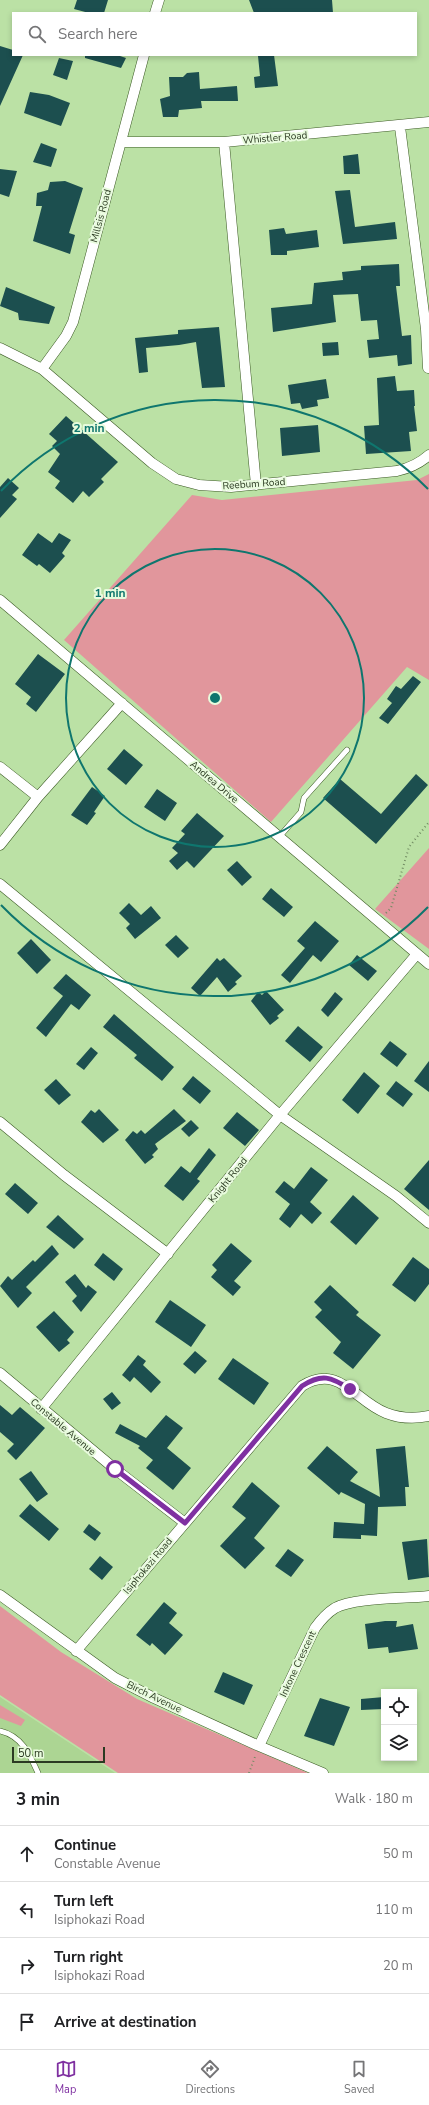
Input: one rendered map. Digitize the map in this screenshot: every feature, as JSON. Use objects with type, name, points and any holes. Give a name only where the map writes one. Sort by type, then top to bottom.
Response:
[{"type":"street","points":[[155,12],[159,0]]},
{"type":"street","name":"Millsis Road","points":[[42,370],[66,336],[73,322],[144,56]]},
{"type":"street","name":"Whistler Road","points":[[121,142],[224,142],[400,127],[429,122]]},
{"type":"street","points":[[400,127],[426,329],[429,371]]},
{"type":"street","points":[[224,142],[256,485]]},
{"type":"street","name":"Reebum Road","points":[[0,348],[42,370],[152,463],[176,479],[199,485],[231,487],[397,471],[410,468],[429,456]]},
{"type":"street","name":"Andrea Drive","points":[[0,600],[429,964]]},
{"type":"street","points":[[0,845],[38,797],[122,703]]},
{"type":"street","points":[[0,767],[38,797]]},
{"type":"street","points":[[0,884],[280,1115],[396,1196],[429,1223]]},
{"type":"street","name":"Knight Road","points":[[41,1409],[280,1115],[417,954]]},
{"type":"street","points":[[0,1122],[64,1175],[168,1254]]},
{"type":"street","name":"Constable Avenue","points":[[0,1373],[41,1409],[185,1523]]},
{"type":"street","name":"Isiphokazi Road","points":[[76,1651],[302,1386],[312,1380],[323,1377],[335,1380],[386,1413],[401,1417],[429,1416]]},
{"type":"street","name":"Birch Avenue","points":[[0,1595],[115,1678],[154,1698],[259,1746],[323,1773]]},
{"type":"street","name":"Inkone Crescent","points":[[259,1746],[315,1628],[321,1620],[334,1609],[341,1606],[356,1603],[429,1596]]},
{"type":"lane","points":[[279,837],[301,812],[304,798],[347,750]]},
{"type":"lane","points":[[0,1732],[8,1733],[29,1751],[38,1773]]},
{"type":"path","points":[[380,922],[391,908],[409,847],[429,822]]},
{"type":"path","points":[[249,1773],[259,1746]]},
{"type":"shaded area","points":[[429,474],[429,680],[407,667],[271,822],[64,640],[192,495],[222,500],[417,480]]},
{"type":"shaded area","points":[[429,848],[429,949],[375,909]]},
{"type":"shaded area","points":[[0,1606],[61,1652],[137,1699],[308,1773],[118,1773],[0,1695]]},
{"type":"shaded area","points":[[0,1697],[115,1773],[0,1773]]},
{"type":"shaded area","points":[[0,1705],[25,1720],[21,1726],[0,1718]]},
{"type":"building","points":[[77,0],[108,0],[104,12],[85,12],[74,9]]},
{"type":"building","points":[[249,0],[332,0],[333,12],[254,12]]},
{"type":"building","points":[[0,46],[12,50],[12,56],[23,56],[0,106]]},
{"type":"building","points":[[85,56],[120,56],[126,58],[121,68],[85,58]]},
{"type":"building","points":[[258,56],[274,56],[278,86],[255,88],[254,77],[260,76]]},
{"type":"building","points":[[59,58],[73,61],[67,80],[53,75]]},
{"type":"building","points":[[199,72],[200,89],[237,86],[238,101],[201,101],[202,108],[179,110],[178,117],[163,117],[160,99],[170,96],[169,77],[183,77],[187,73]]},
{"type":"building","points":[[30,92],[49,95],[70,103],[61,126],[24,113]]},
{"type":"building","points":[[41,143],[57,149],[51,167],[33,162]]},
{"type":"building","points":[[358,154],[360,174],[344,174],[343,156]]},
{"type":"building","points":[[0,169],[17,171],[9,197],[0,194]]},
{"type":"building","points":[[65,181],[83,188],[69,233],[75,235],[70,254],[33,241],[42,206],[36,206],[37,193],[48,190],[50,182]]},
{"type":"building","points":[[350,190],[355,227],[395,222],[397,239],[343,244],[335,191]]},
{"type":"building","points":[[284,228],[286,234],[317,230],[319,247],[287,251],[287,255],[271,255],[269,230]]},
{"type":"building","points":[[399,264],[400,286],[396,286],[402,336],[411,335],[412,364],[398,366],[397,355],[369,358],[367,340],[379,339],[377,320],[361,321],[358,294],[333,295],[336,322],[273,332],[271,308],[312,304],[314,283],[343,280],[342,272],[361,270],[361,266]]},
{"type":"building","points":[[6,287],[55,307],[49,324],[19,320],[18,313],[0,306]]},
{"type":"building","points":[[219,327],[225,387],[202,388],[196,342],[146,348],[148,372],[139,373],[135,338],[178,334],[178,330]]},
{"type":"building","points":[[338,342],[339,355],[323,356],[322,343]]},
{"type":"building","points":[[395,376],[397,391],[414,390],[417,431],[409,432],[411,451],[366,454],[364,426],[379,425],[377,378]]},
{"type":"building","points":[[326,379],[329,398],[317,400],[318,406],[302,409],[300,403],[291,404],[288,385]]},
{"type":"building","points":[[66,416],[118,462],[101,479],[104,482],[89,497],[83,491],[73,503],[55,488],[60,481],[48,472],[60,454],[52,446],[57,441],[49,434]]},
{"type":"building","points":[[318,425],[320,452],[282,456],[280,428]]},
{"type":"building","points":[[8,478],[19,488],[12,495],[17,499],[0,518],[0,487]]},
{"type":"building","points":[[38,533],[52,543],[59,533],[71,540],[62,553],[65,556],[50,573],[39,564],[37,566],[22,555]]},
{"type":"building","points":[[38,654],[65,674],[36,712],[26,704],[31,697],[15,684]]},
{"type":"building","points":[[413,676],[421,682],[388,724],[379,718],[392,703],[387,699],[396,686],[401,689]]},
{"type":"building","points":[[124,749],[143,765],[126,785],[107,769]]},
{"type":"building","points":[[416,774],[428,785],[376,844],[323,798],[340,779],[381,814]]},
{"type":"building","points":[[92,787],[105,796],[94,812],[96,813],[87,825],[71,815]]},
{"type":"building","points":[[157,789],[177,803],[165,821],[144,807]]},
{"type":"building","points":[[197,813],[224,836],[194,868],[187,861],[177,870],[169,861],[178,853],[172,848],[185,834],[181,831]]},
{"type":"building","points":[[237,861],[252,877],[242,886],[227,870]]},
{"type":"building","points":[[271,888],[293,907],[284,917],[262,899]]},
{"type":"building","points":[[129,903],[141,915],[151,906],[161,918],[135,939],[126,928],[130,924],[119,913]]},
{"type":"building","points":[[315,921],[339,941],[321,962],[313,955],[290,983],[281,975],[305,948],[297,941]]},
{"type":"building","points":[[176,935],[189,948],[178,958],[165,945]]},
{"type":"building","points":[[31,939],[51,960],[37,974],[17,953]]},
{"type":"building","points":[[357,955],[377,971],[368,981],[349,965]]},
{"type":"building","points":[[217,958],[220,961],[224,958],[242,976],[235,982],[237,984],[228,992],[217,977],[200,996],[191,988]]},
{"type":"building","points":[[66,974],[91,995],[79,1010],[71,1004],[46,1037],[36,1028],[63,996],[53,988]]},
{"type":"building","points":[[266,991],[284,1010],[277,1016],[279,1018],[270,1025],[251,1001],[258,992],[262,995]]},
{"type":"building","points":[[335,992],[343,999],[328,1017],[321,1010]]},
{"type":"building","points":[[114,1014],[174,1067],[162,1081],[134,1058],[137,1055],[103,1027]]},
{"type":"building","points":[[298,1026],[323,1047],[310,1062],[285,1041]]},
{"type":"building","points":[[390,1041],[407,1054],[397,1067],[380,1054]]},
{"type":"building","points":[[91,1047],[98,1053],[84,1070],[76,1064]]},
{"type":"building","points":[[429,1061],[429,1092],[414,1081]]},
{"type":"building","points":[[364,1072],[380,1086],[358,1114],[342,1100]]},
{"type":"building","points":[[193,1076],[211,1091],[200,1104],[182,1089]]},
{"type":"building","points":[[56,1079],[71,1095],[59,1105],[44,1090]]},
{"type":"building","points":[[396,1081],[413,1094],[403,1107],[386,1094]]},
{"type":"building","points":[[99,1109],[119,1130],[103,1143],[81,1122],[91,1110],[95,1113]]},
{"type":"building","points":[[174,1109],[186,1121],[155,1144],[158,1149],[152,1155],[154,1157],[145,1164],[125,1140],[133,1131],[137,1134],[141,1130],[145,1134]]},
{"type":"building","points":[[237,1112],[259,1130],[245,1146],[223,1128]]},
{"type":"building","points":[[191,1120],[199,1128],[189,1137],[181,1129]]},
{"type":"building","points":[[209,1148],[216,1155],[197,1179],[200,1181],[183,1201],[164,1186],[181,1166],[190,1173]]},
{"type":"building","points":[[429,1160],[429,1210],[404,1189]]},
{"type":"building","points":[[311,1167],[328,1180],[310,1202],[322,1213],[312,1224],[301,1214],[290,1228],[279,1219],[290,1204],[275,1192],[284,1181],[294,1189]]},
{"type":"building","points":[[15,1183],[38,1203],[28,1214],[5,1194]]},
{"type":"building","points":[[353,1195],[379,1218],[356,1245],[330,1222]]},
{"type":"building","points":[[58,1215],[84,1239],[74,1249],[46,1227]]},
{"type":"building","points":[[231,1243],[252,1261],[234,1281],[241,1287],[233,1296],[211,1277],[217,1270],[212,1265]]},
{"type":"building","points":[[52,1245],[59,1254],[26,1287],[32,1293],[18,1308],[0,1286],[8,1276],[12,1280],[33,1260],[35,1262]]},
{"type":"building","points":[[103,1253],[123,1269],[114,1281],[94,1265]]},
{"type":"building","points":[[413,1257],[429,1269],[429,1284],[415,1302],[392,1285]]},
{"type":"building","points":[[75,1274],[86,1288],[88,1285],[97,1292],[81,1312],[72,1301],[77,1296],[65,1282]]},
{"type":"building","points":[[330,1285],[359,1312],[356,1315],[381,1335],[353,1369],[333,1353],[341,1342],[315,1317],[322,1310],[314,1302]]},
{"type":"building","points":[[170,1300],[206,1325],[191,1347],[155,1322]]},
{"type":"building","points":[[54,1311],[74,1332],[67,1340],[70,1343],[59,1352],[36,1327]]},
{"type":"building","points":[[195,1351],[207,1361],[195,1374],[183,1364]]},
{"type":"building","points":[[138,1355],[146,1361],[143,1365],[161,1382],[151,1393],[134,1377],[130,1382],[122,1375]]},
{"type":"building","points":[[233,1358],[269,1383],[254,1405],[218,1379]]},
{"type":"building","points":[[112,1392],[121,1403],[112,1410],[103,1399]]},
{"type":"building","points":[[0,1405],[12,1415],[20,1407],[45,1428],[16,1460],[7,1451],[14,1444],[0,1432]]},
{"type":"building","points":[[166,1415],[183,1428],[167,1448],[191,1468],[173,1490],[146,1468],[153,1460],[138,1448],[140,1446],[115,1433],[120,1424],[146,1438]]},
{"type":"building","points":[[327,1446],[358,1472],[350,1481],[380,1497],[376,1449],[405,1446],[409,1487],[405,1487],[406,1506],[378,1507],[377,1536],[361,1535],[361,1539],[333,1538],[334,1522],[364,1524],[365,1504],[341,1492],[339,1495],[307,1468]]},
{"type":"building","points":[[31,1471],[48,1494],[37,1502],[19,1479]]},
{"type":"building","points":[[252,1482],[280,1506],[254,1538],[265,1548],[245,1569],[220,1546],[246,1518],[232,1507]]},
{"type":"building","points":[[30,1504],[59,1529],[49,1541],[19,1516]]},
{"type":"building","points":[[89,1524],[101,1533],[95,1541],[83,1532]]},
{"type":"building","points":[[427,1539],[429,1577],[408,1580],[402,1542]]},
{"type":"building","points":[[288,1549],[304,1560],[291,1577],[275,1566]]},
{"type":"building","points":[[100,1556],[113,1567],[102,1580],[89,1569]]},
{"type":"building","points":[[164,1602],[177,1613],[169,1623],[183,1635],[165,1655],[152,1643],[150,1646],[136,1635]]},
{"type":"building","points":[[397,1621],[396,1627],[413,1624],[418,1649],[389,1653],[388,1647],[368,1649],[365,1624]]},
{"type":"building","points":[[223,1672],[253,1685],[244,1705],[214,1692]]},
{"type":"building","points":[[381,1697],[381,1709],[361,1710],[361,1699]]},
{"type":"building","points":[[320,1698],[350,1707],[334,1746],[304,1736]]},
{"type":"route","points":[[115,1469],[185,1523],[302,1386],[312,1380],[323,1377],[335,1380],[350,1389]]}]
